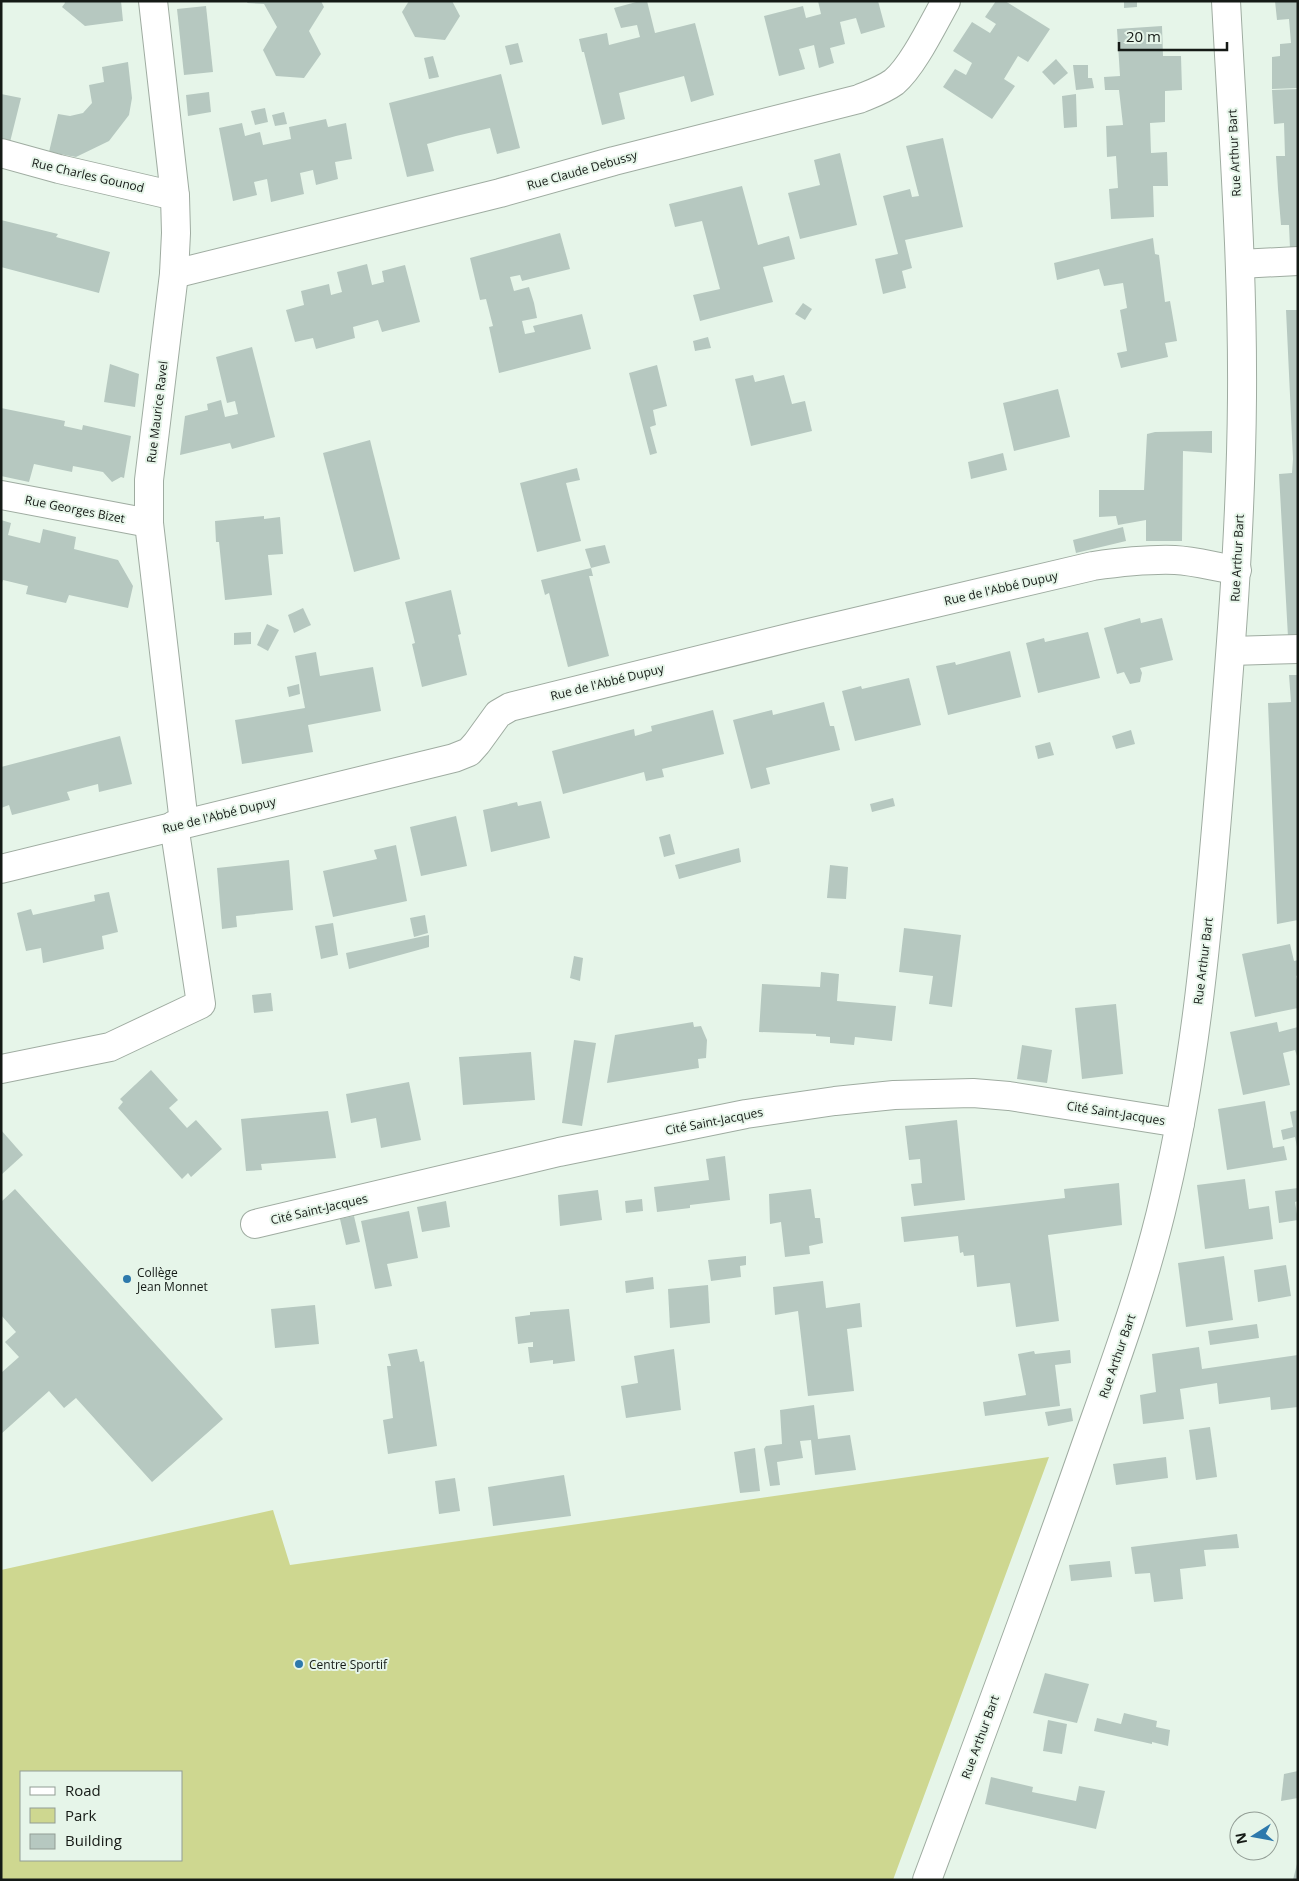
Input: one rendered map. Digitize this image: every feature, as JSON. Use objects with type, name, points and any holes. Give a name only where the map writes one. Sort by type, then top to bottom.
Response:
[{"type":"street","name":"Rue Maurice Ravel","points":[[1,1069],[110,1046],[201,1004],[179,824],[149,524],[149,480],[174,274],[176,233],[175,196],[153,1]]},
{"type":"street","name":"Rue Claude Debussy","points":[[174,274],[500,193],[878,92],[904,72],[946,1]]},
{"type":"street","name":"Rue Arthur Bart","points":[[927,1880],[1067,1499],[1127,1329],[1165,1196],[1180,1123],[1201,981],[1212,876],[1236,570],[1242,397],[1240,264],[1226,1]]},
{"type":"street","name":"Rue Charles Gounod","points":[[1,153],[59,169],[175,196]]},
{"type":"street","points":[[1240,264],[1298,261]]},
{"type":"street","name":"Rue Georges Bizet","points":[[1,495],[149,524]]},
{"type":"street","name":"Rue de l'Abbé Dupuy","points":[[1,869],[454,758],[469,752],[498,714],[510,707],[790,638],[1093,566],[1125,561],[1177,560],[1236,570]]},
{"type":"street","points":[[1231,651],[1298,649]]},
{"type":"street","name":"Cité Saint-Jacques","points":[[256,1224],[560,1152],[754,1112],[835,1101],[902,1095],[972,1093],[1009,1096],[1180,1123]]},
{"type":"green space","points":[[1049,1457],[893,1880],[1,1880],[1,1570],[273,1510],[290,1565]]},
{"type":"building","points":[[64,1],[121,1],[123,21],[85,26],[62,7],[65,3]]},
{"type":"building","points":[[248,1],[321,1],[324,7],[309,31],[321,54],[304,78],[276,76],[263,50],[277,27],[264,4],[247,3]]},
{"type":"building","points":[[409,1],[452,1],[460,16],[445,40],[415,37],[402,12]]},
{"type":"building","points":[[647,1],[655,33],[695,23],[714,95],[691,102],[684,76],[619,93],[625,119],[602,125],[579,39],[607,33],[609,45],[640,37],[637,25],[621,28],[614,8]]},
{"type":"building","points":[[818,1],[878,1],[885,27],[861,34],[856,18],[840,22],[845,44],[830,48],[834,63],[819,68],[814,45],[799,49],[805,69],[779,76],[764,16],[803,6],[806,18],[821,14]]},
{"type":"building","points":[[996,1],[1005,1],[1050,29],[1028,62],[1018,56],[1004,79],[1015,86],[992,119],[943,87],[955,69],[966,75],[972,63],[953,51],[972,22],[990,33],[996,24],[985,17]]},
{"type":"building","points":[[1124,1],[1137,1],[1137,7],[1124,8]]},
{"type":"building","points":[[1275,1],[1298,1],[1298,88],[1272,89],[1272,57],[1280,56],[1280,44],[1291,43],[1289,19],[1277,20]]},
{"type":"building","points":[[206,6],[213,72],[184,75],[177,9]]},
{"type":"building","points":[[1162,26],[1163,56],[1181,56],[1182,90],[1165,91],[1165,122],[1150,123],[1151,153],[1167,152],[1168,186],[1153,186],[1154,217],[1111,219],[1109,189],[1118,188],[1116,156],[1107,157],[1106,126],[1123,125],[1119,90],[1105,90],[1104,77],[1120,76],[1117,29]]},
{"type":"building","points":[[518,43],[523,62],[510,65],[505,46]]},
{"type":"building","points":[[433,56],[439,77],[429,79],[424,58]]},
{"type":"building","points":[[1056,59],[1068,73],[1054,85],[1042,72]]},
{"type":"building","points":[[128,62],[132,98],[129,115],[109,141],[76,157],[49,152],[58,114],[70,116],[83,113],[92,103],[89,85],[104,82],[102,67]]},
{"type":"building","points":[[1073,65],[1088,65],[1088,78],[1092,78],[1094,88],[1076,90]]},
{"type":"building","points":[[501,74],[520,148],[497,154],[490,128],[456,136],[427,144],[434,171],[407,177],[389,103]]},
{"type":"building","points":[[1298,89],[1298,249],[1290,249],[1289,225],[1281,225],[1276,156],[1285,156],[1284,123],[1274,124],[1272,90]]},
{"type":"building","points":[[209,92],[211,112],[188,116],[186,95]]},
{"type":"building","points":[[1,94],[21,98],[10,142],[1,140]]},
{"type":"building","points":[[1076,94],[1077,127],[1064,128],[1062,96]]},
{"type":"building","points":[[265,108],[268,122],[255,125],[251,111]]},
{"type":"building","points":[[284,112],[287,124],[275,126],[272,115]]},
{"type":"building","points":[[326,119],[328,127],[346,123],[352,159],[335,162],[338,179],[316,185],[313,170],[300,173],[304,194],[271,202],[267,179],[254,182],[257,195],[233,201],[219,128],[242,123],[245,136],[260,132],[263,145],[291,139],[289,127]]},
{"type":"building","points":[[943,138],[963,227],[905,240],[912,268],[902,271],[906,288],[883,294],[875,259],[898,254],[883,196],[910,189],[912,197],[919,196],[906,146]]},
{"type":"building","points":[[840,153],[857,225],[800,239],[788,193],[820,185],[814,160]]},
{"type":"building","points":[[742,186],[758,245],[789,236],[795,259],[763,267],[773,302],[700,321],[693,295],[720,289],[702,221],[675,227],[669,204]]},
{"type":"building","points":[[1,220],[58,234],[56,237],[110,252],[99,293],[1,267]]},
{"type":"building","points":[[560,233],[570,269],[522,281],[520,275],[510,277],[514,291],[529,287],[534,303],[537,318],[522,321],[525,334],[535,332],[533,326],[582,314],[591,349],[499,373],[489,327],[493,326],[486,299],[480,300],[470,258]]},
{"type":"building","points":[[1153,238],[1155,254],[1159,255],[1165,302],[1170,301],[1177,341],[1165,343],[1168,357],[1121,368],[1117,353],[1127,351],[1120,310],[1127,308],[1123,283],[1104,286],[1099,269],[1057,280],[1054,263]]},
{"type":"building","points":[[367,264],[372,285],[384,282],[382,271],[405,265],[420,322],[382,332],[378,320],[353,327],[355,338],[316,349],[313,338],[295,342],[286,310],[304,305],[301,291],[329,284],[331,295],[342,292],[337,272]]},
{"type":"building","points":[[803,303],[812,309],[805,320],[795,314]]},
{"type":"building","points":[[1286,310],[1298,310],[1298,637],[1288,637],[1279,474],[1292,473],[1293,459]]},
{"type":"building","points":[[708,337],[711,348],[695,351],[693,341]]},
{"type":"building","points":[[252,347],[275,437],[232,449],[230,443],[180,455],[185,416],[208,410],[207,404],[221,400],[225,417],[238,414],[235,401],[227,403],[216,357]]},
{"type":"building","points":[[110,364],[139,374],[135,407],[104,402]]},
{"type":"building","points":[[657,365],[667,406],[653,410],[656,425],[650,427],[657,453],[650,455],[629,373]]},
{"type":"building","points":[[753,375],[755,382],[784,375],[792,404],[805,401],[812,431],[751,446],[735,379]]},
{"type":"building","points":[[1058,389],[1070,437],[1014,451],[1003,403]]},
{"type":"building","points":[[1,408],[65,421],[64,426],[82,430],[83,425],[131,436],[124,478],[121,477],[112,482],[103,472],[73,466],[72,472],[34,464],[29,482],[1,476]]},
{"type":"building","points":[[1212,431],[1212,453],[1183,451],[1182,541],[1146,541],[1146,520],[1118,525],[1116,516],[1099,517],[1099,490],[1144,490],[1147,434],[1155,432]]},
{"type":"building","points":[[370,440],[400,559],[354,572],[323,453]]},
{"type":"building","points":[[1003,453],[1007,470],[971,479],[968,462]]},
{"type":"building","points":[[577,468],[580,480],[566,483],[581,541],[537,552],[520,483]]},
{"type":"building","points":[[264,516],[264,519],[280,517],[283,554],[268,555],[272,595],[225,600],[219,542],[216,542],[215,521]]},
{"type":"building","points":[[1,520],[11,523],[8,535],[40,543],[43,529],[76,537],[74,549],[118,560],[133,586],[128,608],[69,595],[66,603],[26,594],[28,586],[3,580],[1,585]]},
{"type":"building","points":[[1123,527],[1126,541],[1076,553],[1073,540]]},
{"type":"building","points":[[605,545],[610,563],[591,568],[585,549]]},
{"type":"building","points":[[591,568],[593,576],[589,576],[609,656],[568,667],[549,593],[545,595],[541,580]]},
{"type":"building","points":[[451,590],[461,634],[458,635],[467,675],[422,687],[412,644],[415,643],[405,602]]},
{"type":"building","points":[[303,608],[311,625],[294,633],[288,615]]},
{"type":"building","points":[[1140,618],[1141,623],[1162,618],[1173,660],[1140,668],[1142,673],[1140,682],[1130,684],[1124,672],[1117,674],[1104,628]]},
{"type":"building","points":[[267,624],[279,630],[268,651],[257,645]]},
{"type":"building","points":[[251,632],[251,644],[234,645],[234,633]]},
{"type":"building","points":[[1088,632],[1100,678],[1038,693],[1026,643],[1044,638],[1045,642]]},
{"type":"building","points":[[1010,651],[1021,697],[948,715],[936,666],[955,662],[956,665]]},
{"type":"building","points":[[316,652],[320,676],[373,667],[381,711],[308,725],[313,752],[242,764],[235,720],[305,708],[295,656]]},
{"type":"building","points":[[1289,675],[1298,675],[1298,920],[1277,924],[1268,703],[1291,702]]},
{"type":"building","points":[[909,678],[921,725],[855,741],[842,691],[861,686],[862,689]]},
{"type":"building","points":[[299,684],[300,694],[289,697],[287,687]]},
{"type":"building","points":[[824,702],[830,726],[834,726],[840,750],[766,768],[770,784],[751,789],[733,720],[772,710],[773,715]]},
{"type":"building","points":[[713,710],[724,754],[662,769],[664,777],[646,781],[644,772],[563,794],[552,751],[634,729],[635,736],[652,731],[651,726]]},
{"type":"building","points":[[1131,730],[1135,744],[1116,749],[1112,736]]},
{"type":"building","points":[[120,736],[132,784],[99,792],[98,784],[67,792],[70,800],[12,815],[9,805],[1,808],[1,767]]},
{"type":"building","points":[[1050,742],[1054,755],[1038,759],[1035,746]]},
{"type":"building","points":[[893,798],[895,806],[872,812],[870,804]]},
{"type":"building","points":[[541,801],[550,838],[491,852],[483,810],[517,802],[518,806]]},
{"type":"building","points":[[456,816],[467,866],[421,876],[410,827]]},
{"type":"building","points":[[670,834],[675,854],[664,857],[659,837]]},
{"type":"building","points":[[396,845],[407,901],[333,917],[323,871],[377,859],[374,850]]},
{"type":"building","points":[[739,848],[741,862],[679,879],[675,865]]},
{"type":"building","points":[[289,860],[293,910],[236,916],[237,927],[222,929],[217,868]]},
{"type":"building","points":[[830,865],[848,867],[846,899],[827,898]]},
{"type":"building","points":[[109,892],[118,932],[102,936],[104,949],[43,963],[41,948],[26,951],[17,913],[31,909],[33,915],[95,901],[94,895]]},
{"type":"building","points":[[425,915],[428,933],[414,937],[410,918]]},
{"type":"building","points":[[333,923],[338,955],[321,959],[315,926]]},
{"type":"building","points":[[904,928],[961,935],[952,1007],[929,1004],[933,976],[899,972]]},
{"type":"building","points":[[429,935],[429,947],[349,969],[346,953]]},
{"type":"building","points":[[1290,944],[1294,961],[1298,960],[1298,975],[1296,976],[1298,1008],[1255,1017],[1242,954]]},
{"type":"building","points":[[574,956],[583,958],[580,981],[570,978]]},
{"type":"building","points":[[821,972],[839,974],[837,1001],[896,1006],[892,1041],[855,1037],[854,1045],[830,1043],[830,1037],[816,1036],[816,1034],[759,1032],[762,984],[820,987]]},
{"type":"building","points":[[271,993],[273,1011],[254,1013],[252,995]]},
{"type":"building","points":[[1116,1004],[1123,1074],[1082,1079],[1075,1008]]},
{"type":"building","points":[[693,1022],[694,1027],[701,1026],[707,1040],[706,1058],[698,1059],[699,1068],[607,1083],[615,1035]]},
{"type":"building","points":[[1277,1022],[1279,1032],[1298,1027],[1298,1059],[1295,1050],[1283,1053],[1290,1085],[1243,1095],[1230,1032]]},
{"type":"building","points":[[574,1040],[596,1043],[582,1126],[562,1123]]},
{"type":"building","points":[[1022,1045],[1052,1050],[1047,1083],[1017,1079]]},
{"type":"building","points":[[531,1052],[535,1100],[463,1105],[459,1057]]},
{"type":"building","points":[[151,1070],[178,1100],[169,1108],[187,1128],[196,1120],[222,1149],[191,1177],[188,1173],[182,1179],[118,1108],[123,1102],[120,1099]]},
{"type":"building","points":[[409,1082],[421,1140],[381,1148],[376,1118],[351,1123],[346,1094]]},
{"type":"building","points":[[1265,1101],[1273,1148],[1284,1146],[1287,1160],[1227,1170],[1218,1109]]},
{"type":"building","points":[[1298,1110],[1297,1147],[1295,1137],[1283,1140],[1281,1130],[1293,1127],[1290,1112]]},
{"type":"building","points":[[328,1111],[336,1158],[261,1164],[262,1170],[246,1171],[241,1119]]},
{"type":"building","points":[[957,1120],[965,1200],[914,1206],[911,1184],[922,1183],[920,1159],[909,1160],[905,1126]]},
{"type":"building","points":[[1,1130],[23,1155],[1,1175]]},
{"type":"building","points":[[725,1156],[730,1200],[690,1205],[690,1208],[657,1212],[654,1187],[709,1180],[706,1159]]},
{"type":"building","points":[[1245,1179],[1249,1209],[1269,1206],[1273,1239],[1205,1249],[1197,1185]]},
{"type":"building","points":[[1119,1183],[1122,1225],[1048,1235],[1059,1321],[1016,1327],[1010,1283],[977,1287],[974,1255],[964,1256],[963,1252],[960,1253],[958,1236],[904,1242],[901,1217],[1065,1198],[1064,1189]]},
{"type":"building","points":[[1298,1188],[1298,1201],[1295,1202],[1298,1220],[1279,1223],[1275,1191]]},
{"type":"building","points":[[15,1189],[223,1419],[152,1482],[76,1398],[64,1408],[49,1391],[1,1434],[1,1373],[19,1357],[5,1342],[16,1332],[1,1315],[1,1202]]},
{"type":"building","points":[[811,1189],[815,1218],[820,1218],[823,1243],[809,1246],[810,1254],[785,1257],[781,1222],[770,1224],[769,1194]]},
{"type":"building","points":[[598,1190],[602,1220],[560,1226],[558,1195]]},
{"type":"building","points":[[642,1199],[643,1211],[626,1213],[625,1201]]},
{"type":"building","points":[[446,1201],[450,1227],[422,1232],[417,1207]]},
{"type":"building","points":[[409,1211],[418,1258],[387,1264],[392,1286],[375,1289],[361,1221]]},
{"type":"building","points":[[354,1216],[360,1242],[346,1245],[340,1219]]},
{"type":"building","points":[[746,1256],[746,1265],[740,1266],[741,1277],[711,1281],[708,1260]]},
{"type":"building","points":[[1224,1256],[1233,1320],[1186,1327],[1178,1263]]},
{"type":"building","points":[[1286,1265],[1291,1296],[1258,1302],[1254,1270]]},
{"type":"building","points":[[653,1277],[654,1289],[626,1293],[625,1281]]},
{"type":"building","points":[[823,1281],[826,1308],[860,1303],[862,1327],[847,1329],[854,1391],[808,1396],[798,1311],[775,1315],[773,1287]]},
{"type":"building","points":[[708,1285],[710,1323],[670,1328],[668,1289]]},
{"type":"building","points":[[315,1305],[319,1344],[275,1348],[271,1309]]},
{"type":"building","points":[[569,1309],[575,1361],[553,1364],[553,1360],[530,1363],[528,1347],[533,1347],[533,1342],[518,1344],[515,1317],[530,1315],[530,1312]]},
{"type":"building","points":[[1257,1324],[1259,1338],[1210,1345],[1208,1331]]},
{"type":"building","points":[[1199,1347],[1202,1369],[1298,1355],[1298,1407],[1271,1410],[1270,1397],[1219,1404],[1217,1383],[1180,1389],[1184,1419],[1143,1424],[1140,1395],[1156,1392],[1152,1354]]},
{"type":"building","points":[[417,1349],[420,1362],[424,1361],[437,1446],[388,1454],[383,1420],[393,1418],[387,1366],[391,1366],[388,1354]]},
{"type":"building","points":[[674,1349],[681,1410],[626,1418],[621,1386],[638,1383],[634,1356]]},
{"type":"building","points":[[1070,1350],[1071,1363],[1055,1365],[1060,1406],[985,1416],[983,1402],[1026,1395],[1018,1354],[1034,1351],[1035,1354]]},
{"type":"building","points":[[814,1405],[818,1439],[850,1435],[856,1470],[815,1475],[811,1440],[800,1441],[803,1458],[777,1462],[780,1485],[770,1486],[764,1449],[766,1446],[782,1444],[780,1410]]},
{"type":"building","points":[[1071,1408],[1073,1421],[1048,1426],[1045,1412]]},
{"type":"building","points":[[1210,1427],[1217,1477],[1196,1480],[1189,1430]]},
{"type":"building","points":[[755,1448],[760,1491],[740,1493],[734,1452]]},
{"type":"building","points":[[1166,1457],[1168,1478],[1116,1485],[1113,1464]]},
{"type":"building","points":[[564,1475],[571,1516],[493,1526],[488,1487]]},
{"type":"building","points":[[455,1478],[460,1511],[439,1514],[435,1481]]},
{"type":"building","points":[[1237,1534],[1239,1548],[1204,1550],[1206,1566],[1180,1569],[1183,1599],[1154,1602],[1150,1573],[1135,1574],[1131,1547]]},
{"type":"building","points":[[1110,1561],[1112,1577],[1071,1581],[1069,1565]]},
{"type":"building","points":[[1045,1673],[1089,1684],[1077,1723],[1033,1713]]},
{"type":"building","points":[[1124,1713],[1157,1721],[1156,1727],[1170,1730],[1168,1746],[1094,1731],[1097,1718],[1121,1724]]},
{"type":"building","points":[[1048,1720],[1067,1724],[1062,1754],[1043,1751]]},
{"type":"building","points":[[1298,1771],[1298,1798],[1281,1801],[1284,1774]]},
{"type":"building","points":[[991,1777],[1033,1787],[1032,1792],[1076,1801],[1079,1786],[1105,1791],[1096,1829],[985,1804]]},
{"type":"building","points":[[1297,1864],[1298,1880],[1293,1880]]},
{"type":"place","name":"Collège Jean Monnet","points":[[127,1279]]},
{"type":"place","name":"Centre Sportif","points":[[299,1664]]}]
